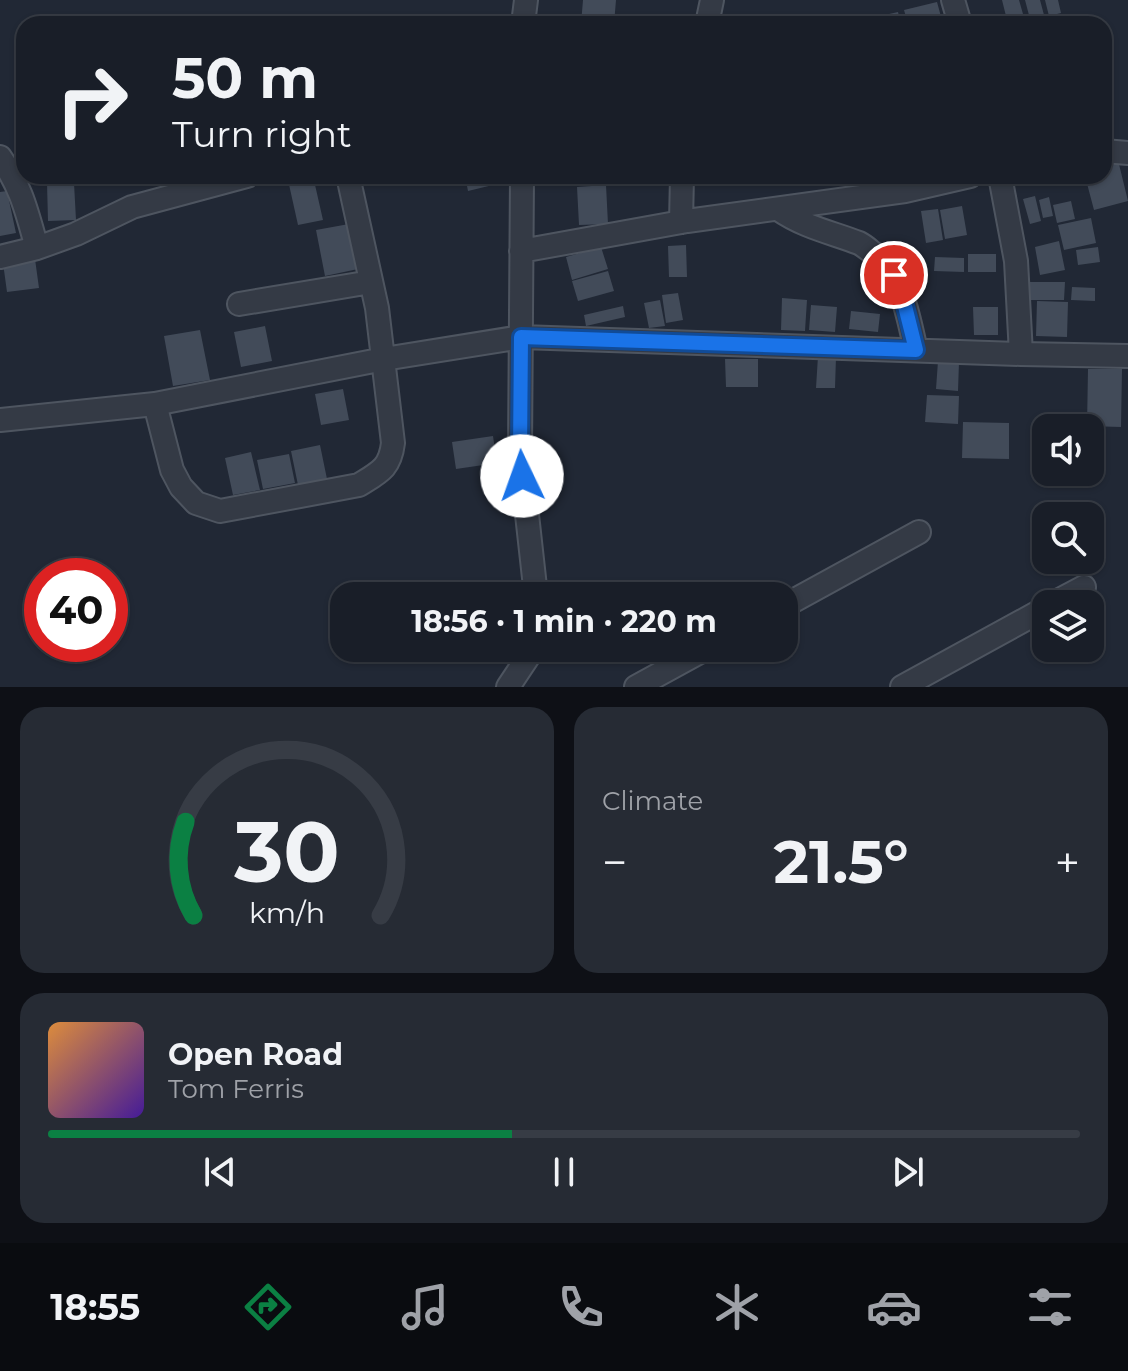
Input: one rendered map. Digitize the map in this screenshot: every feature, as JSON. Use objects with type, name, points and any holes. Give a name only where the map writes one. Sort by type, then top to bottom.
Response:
[{"type":"street","points":[[0,157],[16,181]]},
{"type":"street","points":[[17,184],[37,248]]},
{"type":"street","points":[[0,257],[76,234],[143,203],[216,184]]},
{"type":"street","points":[[155,404],[172,470],[181,487],[196,503],[220,511],[359,485],[377,474],[391,459],[393,443],[384,359],[350,184]]},
{"type":"street","points":[[522,184],[520,451],[534,582]]},
{"type":"street","points":[[681,222],[682,184]]},
{"type":"street","points":[[521,251],[681,222],[905,191],[935,184]]},
{"type":"street","points":[[1002,184],[1016,261],[1021,354]]},
{"type":"street","points":[[778,209],[799,223],[864,245],[886,264],[902,294],[916,350]]},
{"type":"street","points":[[239,304],[371,282]]},
{"type":"street","points":[[0,420],[155,404],[384,359],[521,337],[1128,356]]},
{"type":"street","points":[[798,598],[919,532]]},
{"type":"street","points":[[1078,590],[1084,587]]},
{"type":"street","points":[[902,687],[1032,616]]},
{"type":"street","points":[[518,683],[528,662]]},
{"type":"street","points":[[636,687],[682,662]]},
{"type":"building","points":[[583,0],[616,0],[615,16],[582,16]]},
{"type":"building","points":[[1002,0],[1019,0],[1024,16],[1006,16]]},
{"type":"building","points":[[1025,0],[1040,0],[1044,15],[1029,16]]},
{"type":"building","points":[[1045,0],[1058,0],[1061,13],[1049,16]]},
{"type":"building","points":[[937,2],[941,16],[906,16],[904,10]]},
{"type":"building","points":[[1117,156],[1128,201],[1094,210],[1087,184],[1112,184],[1112,157]]},
{"type":"building","points":[[47,184],[74,184],[76,220],[48,221]]},
{"type":"building","points":[[289,184],[315,184],[323,220],[298,225]]},
{"type":"building","points":[[467,184],[497,184],[468,191]]},
{"type":"building","points":[[668,184],[668,186],[634,185]]},
{"type":"building","points":[[606,185],[608,224],[579,225],[577,187]]},
{"type":"building","points":[[7,191],[16,233],[0,236],[0,192]]},
{"type":"building","points":[[1035,196],[1041,221],[1030,224],[1023,199]]},
{"type":"building","points":[[1049,197],[1053,216],[1043,218],[1039,200]]},
{"type":"building","points":[[1071,201],[1075,219],[1057,223],[1053,205]]},
{"type":"building","points":[[962,206],[967,235],[945,239],[940,210]]},
{"type":"building","points":[[938,209],[943,240],[926,243],[921,211]]},
{"type":"building","points":[[1091,218],[1096,243],[1064,250],[1058,225]]},
{"type":"building","points":[[349,224],[358,269],[325,276],[316,230]]},
{"type":"building","points":[[1059,241],[1065,270],[1040,275],[1035,247]]},
{"type":"building","points":[[686,245],[687,277],[669,277],[668,246]]},
{"type":"building","points":[[601,247],[608,269],[572,280],[566,257]]},
{"type":"building","points":[[1098,247],[1100,262],[1078,265],[1076,250]]},
{"type":"building","points":[[968,254],[996,254],[996,272],[968,272]]},
{"type":"building","points":[[935,257],[964,258],[964,272],[934,271]]},
{"type":"building","points":[[35,259],[39,288],[7,292],[3,263]]},
{"type":"building","points":[[608,271],[614,291],[578,301],[572,281]]},
{"type":"building","points":[[1030,282],[1065,282],[1064,300],[1030,300]]},
{"type":"building","points":[[1072,287],[1095,288],[1095,301],[1071,300]]},
{"type":"building","points":[[678,293],[683,320],[666,323],[662,295]]},
{"type":"building","points":[[782,298],[807,300],[805,331],[781,330]]},
{"type":"building","points":[[660,300],[665,326],[649,328],[644,303]]},
{"type":"building","points":[[1037,301],[1068,302],[1067,337],[1036,336]]},
{"type":"building","points":[[811,305],[837,307],[835,332],[809,330]]},
{"type":"building","points":[[623,306],[625,317],[586,326],[584,315]]},
{"type":"building","points":[[973,307],[998,307],[998,335],[974,335]]},
{"type":"building","points":[[851,311],[880,314],[878,332],[849,329]]},
{"type":"building","points":[[265,326],[272,361],[241,367],[234,332]]},
{"type":"building","points":[[200,330],[210,380],[173,386],[164,336]]},
{"type":"building","points":[[818,356],[836,357],[835,388],[816,388]]},
{"type":"building","points":[[725,359],[758,359],[758,387],[726,387]]},
{"type":"building","points":[[938,361],[959,362],[958,391],[936,389]]},
{"type":"building","points":[[1088,369],[1122,369],[1121,427],[1104,426],[1104,414],[1087,414]]},
{"type":"building","points":[[343,389],[349,420],[321,425],[315,394]]},
{"type":"building","points":[[927,395],[959,396],[958,424],[925,422]]},
{"type":"building","points":[[963,422],[1009,423],[1009,459],[962,458]]},
{"type":"building","points":[[493,436],[497,463],[456,469],[452,442]]},
{"type":"building","points":[[320,445],[327,479],[298,485],[291,451]]},
{"type":"building","points":[[251,452],[260,490],[233,495],[225,458]]},
{"type":"building","points":[[289,454],[295,483],[263,489],[257,460]]},
{"type":"route","points":[[522,476],[521,337],[916,350],[894,275]]}]
